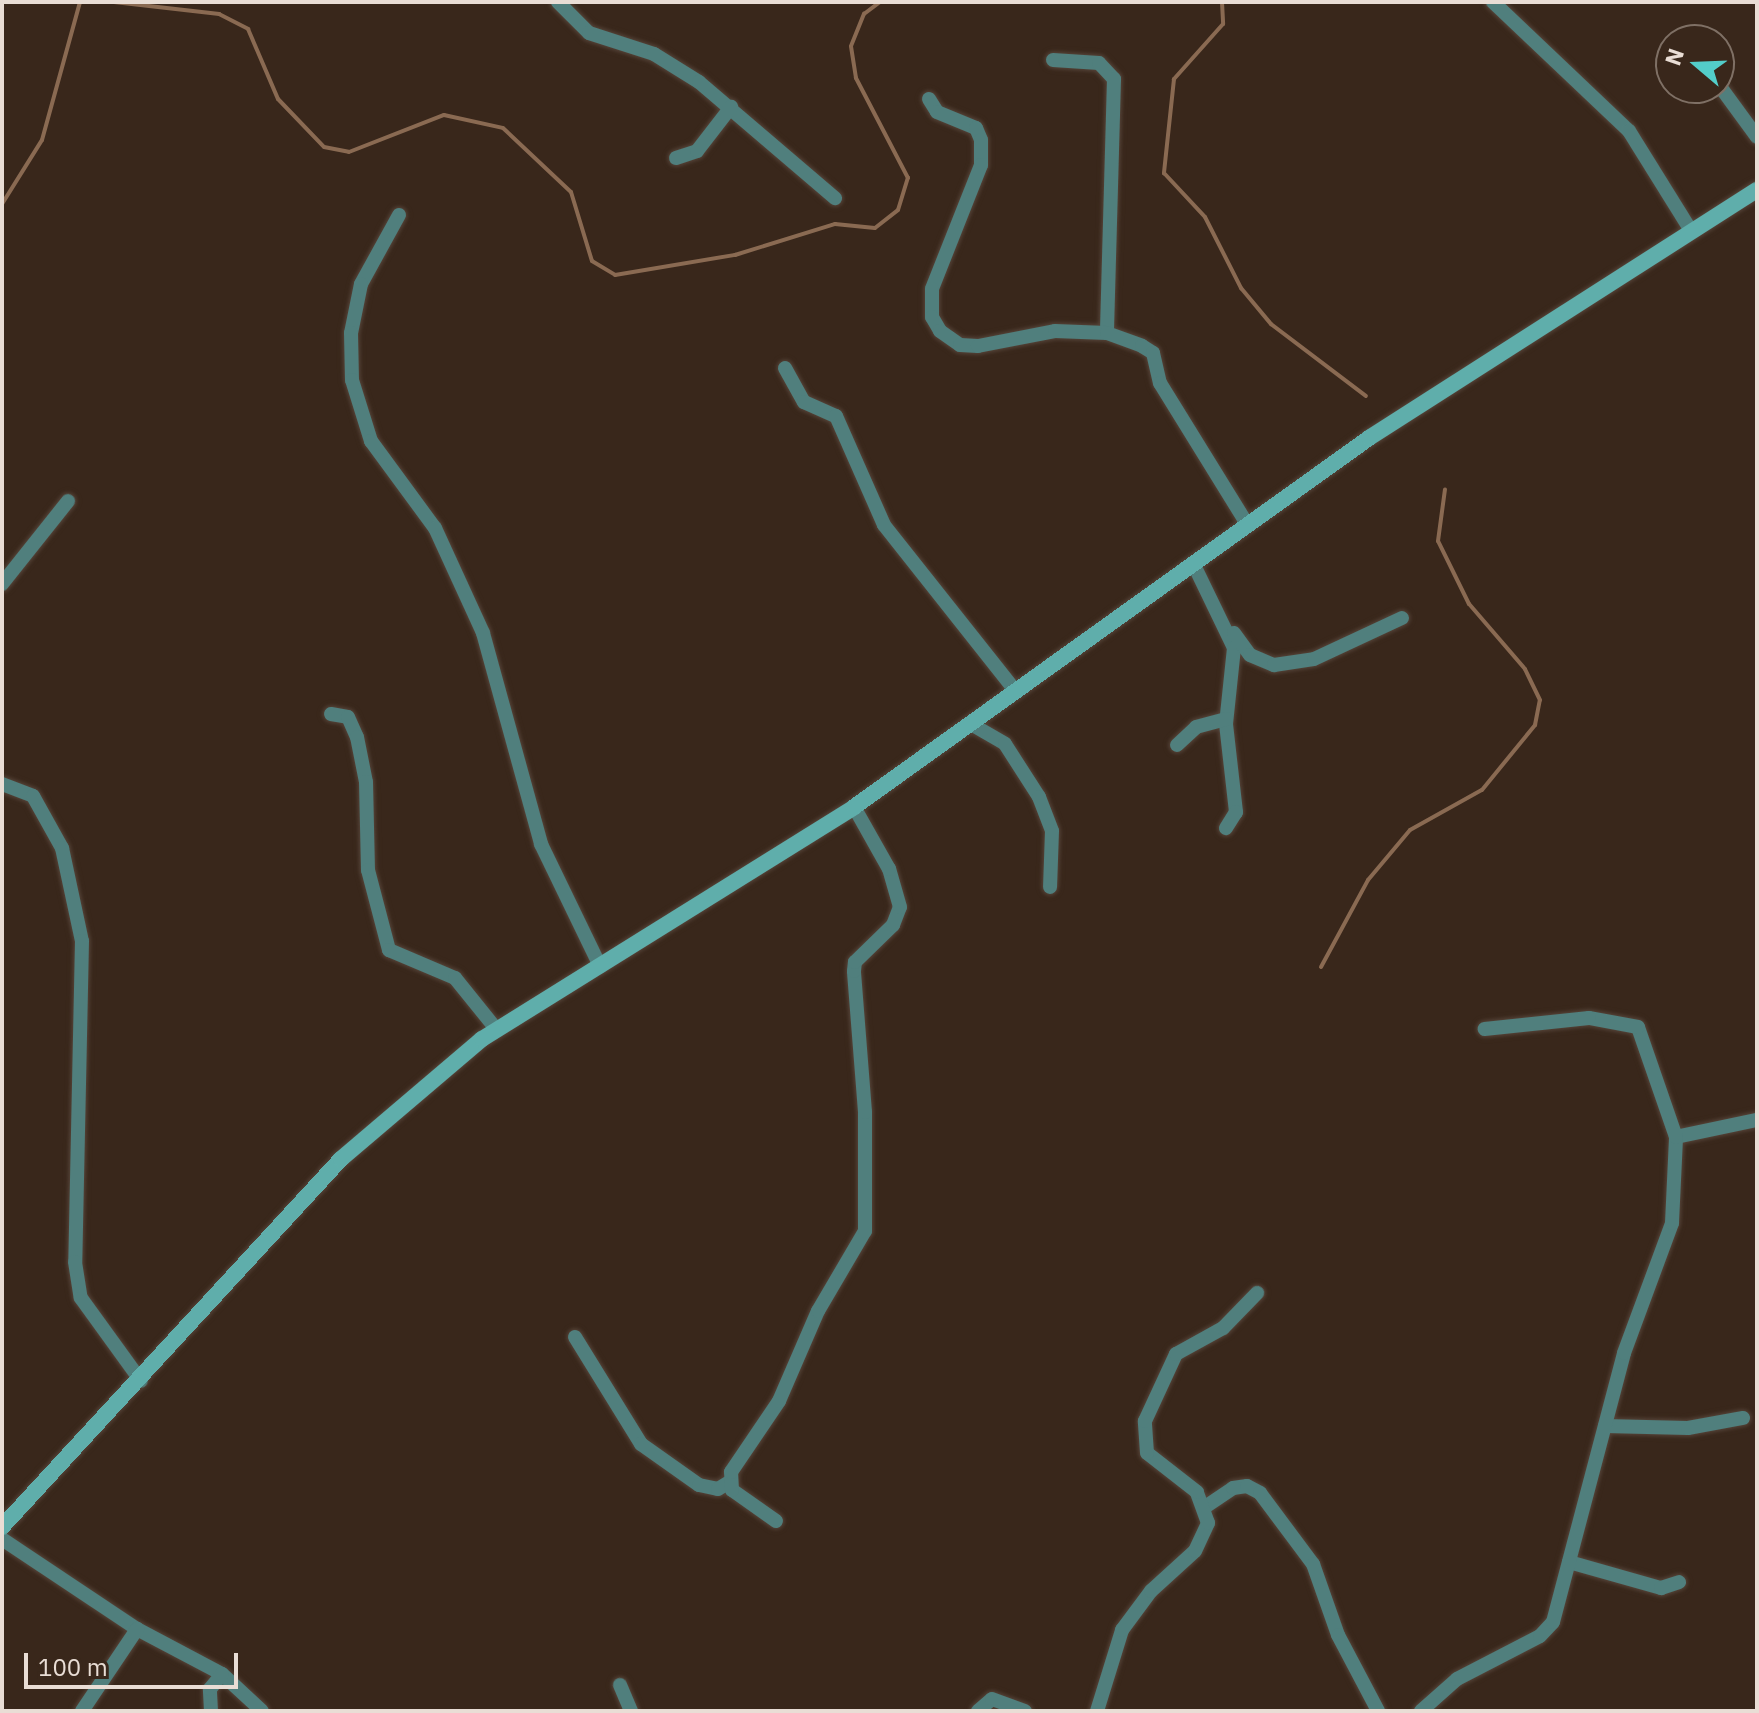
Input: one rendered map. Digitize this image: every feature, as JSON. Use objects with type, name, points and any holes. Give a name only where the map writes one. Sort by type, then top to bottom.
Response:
[{"type":"main road","points":[[2,1527],[141,1381],[341,1159],[409,1096],[497,1030],[854,807],[1247,524],[1690,229],[1757,190]]},
{"type":"street","points":[[558,2],[589,33],[670,62],[731,107],[835,198]]},
{"type":"street","points":[[1493,2],[1629,131],[1653,160],[1690,229]]},
{"type":"street","points":[[1053,60],[1099,63],[1114,79],[1107,333]]},
{"type":"street","points":[[929,99],[937,112],[976,128],[981,140],[981,165],[932,289],[932,317],[940,331],[960,345],[978,346],[1055,331],[1107,333],[1153,353],[1160,383],[1247,524]]},
{"type":"street","points":[[1733,104],[1757,137]]},
{"type":"street","points":[[676,158],[697,151],[731,107]]},
{"type":"street","points":[[399,215],[361,284],[351,333],[352,380],[371,441],[435,528],[483,633],[541,844],[600,966]]},
{"type":"street","points":[[785,368],[804,402],[836,416],[884,525],[1014,689]]},
{"type":"street","points":[[2,584],[68,501]]},
{"type":"street","points":[[1193,563],[1227,625],[1250,655],[1274,665],[1314,659],[1402,618]]},
{"type":"street","points":[[1226,828],[1236,812],[1226,719],[1234,648],[1227,625]]},
{"type":"street","points":[[331,714],[348,717],[357,737],[366,782],[366,854],[389,950],[455,978],[497,1030]]},
{"type":"street","points":[[1177,745],[1196,727],[1226,719]]},
{"type":"street","points":[[971,724],[1005,744],[1039,797],[1052,831],[1050,887]]},
{"type":"street","points":[[2,784],[33,796],[62,848],[82,941],[75,1262],[81,1298],[141,1381]]},
{"type":"street","points":[[575,1337],[641,1444],[699,1485],[718,1489],[729,1482],[793,1376],[803,1341],[865,1231],[865,1112],[854,971],[893,925],[900,907],[889,869],[854,807]]},
{"type":"street","points":[[1421,1711],[1457,1679],[1547,1629],[1558,1611],[1624,1353],[1672,1223],[1676,1137],[1638,1027],[1589,1018],[1485,1029]]},
{"type":"street","points":[[1676,1137],[1757,1120]]},
{"type":"street","points":[[1097,1711],[1122,1630],[1151,1591],[1195,1551],[1208,1523],[1205,1507],[1186,1481],[1147,1453],[1145,1421],[1176,1354],[1223,1328],[1257,1293]]},
{"type":"street","points":[[1605,1426],[1688,1428],[1743,1418]]},
{"type":"street","points":[[729,1482],[776,1521]]},
{"type":"street","points":[[1205,1507],[1233,1488],[1247,1486],[1260,1493],[1313,1564],[1338,1635],[1378,1711]]},
{"type":"street","points":[[2,1539],[137,1629],[222,1674],[262,1711]]},
{"type":"street","points":[[1569,1562],[1661,1588],[1679,1582]]},
{"type":"street","points":[[82,1711],[137,1629]]},
{"type":"street","points":[[211,1711],[210,1689],[222,1674]]},
{"type":"street","points":[[620,1685],[631,1711]]},
{"type":"street","points":[[978,1711],[992,1699],[1025,1711]]},
{"type":"waterway","points":[[2,204],[42,140],[80,2]]},
{"type":"waterway","points":[[114,2],[219,14],[248,29],[278,99],[324,147],[349,152],[444,115],[503,128],[571,192],[592,261],[615,275],[735,255],[835,224],[875,228],[898,210],[908,178],[856,78],[851,46],[864,14],[880,2]]},
{"type":"waterway","points":[[1222,2],[1223,24],[1174,79],[1164,173],[1205,217],[1241,288],[1271,324],[1366,396]]},
{"type":"waterway","points":[[1321,967],[1368,880],[1410,830],[1482,790],[1535,725],[1540,700],[1525,669],[1469,604],[1438,541],[1445,489]]}]
